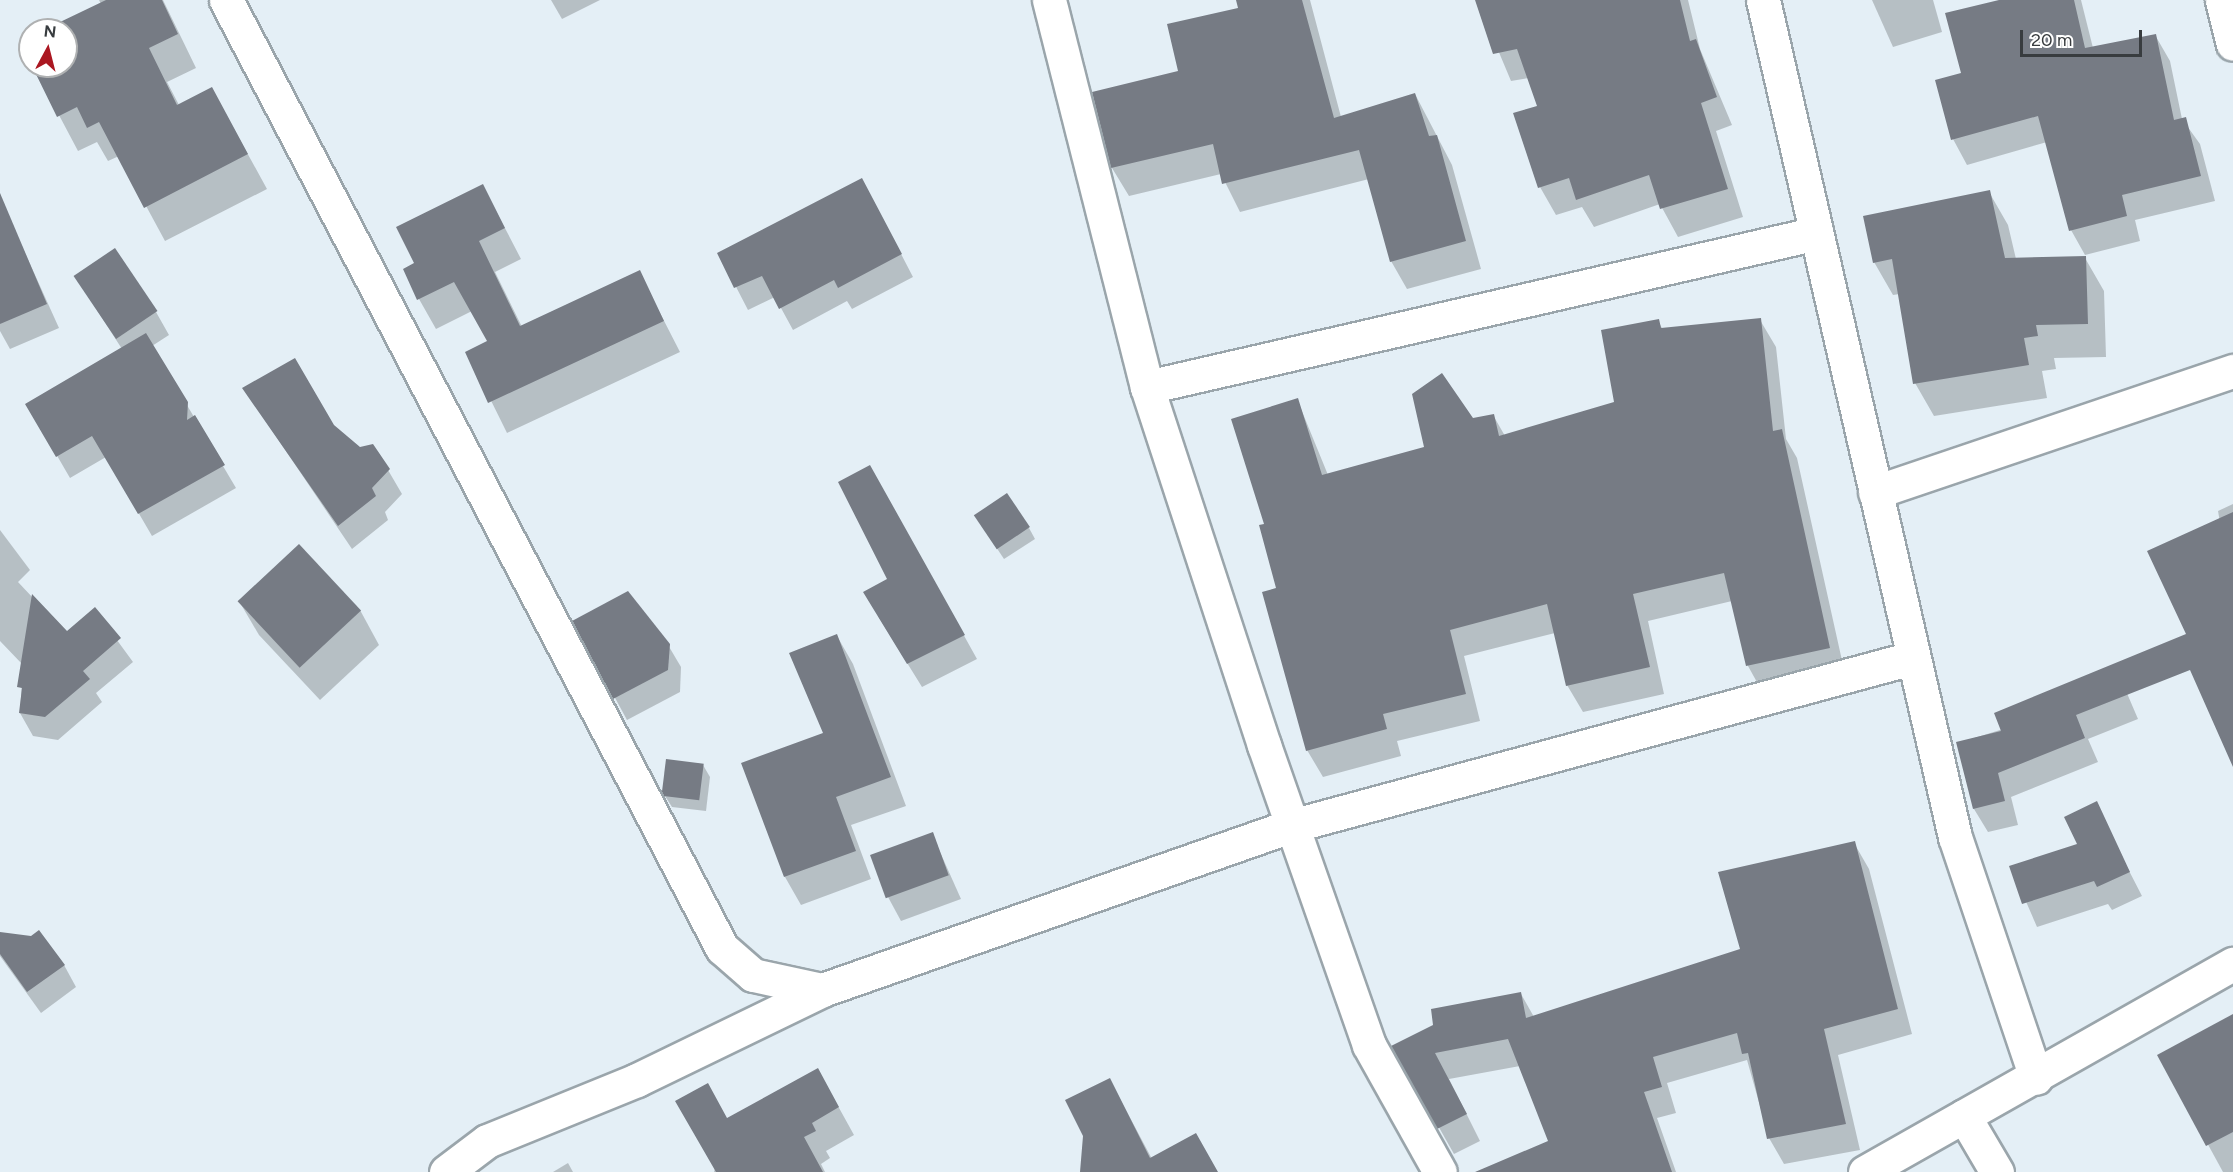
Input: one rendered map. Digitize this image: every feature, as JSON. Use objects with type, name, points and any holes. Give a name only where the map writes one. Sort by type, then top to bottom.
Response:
[{"type":"street","points":[[226,0],[722,948],[753,975],[822,990]]},
{"type":"street","points":[[1049,0],[1148,387],[1291,826],[1369,1045],[1440,1172]]},
{"type":"street","points":[[1763,0],[1955,837],[2036,1078]]},
{"type":"street","points":[[2222,0],[2233,44]]},
{"type":"street","points":[[1148,387],[1817,233]]},
{"type":"street","points":[[1875,492],[2233,371]]},
{"type":"street","points":[[446,1172],[487,1141],[637,1080],[822,990],[1291,826],[1912,657]]},
{"type":"street","points":[[1865,1172],[2036,1078],[2233,964]]},
{"type":"street","points":[[1964,1116],[1997,1172]]},
{"type":"building","points":[[106,0],[162,0],[178,34],[149,48],[177,105],[212,87],[248,154],[144,208],[99,122],[87,128],[77,107],[57,117],[38,78],[78,78],[78,18],[68,18]]},
{"type":"building","points":[[1236,0],[1302,0],[1334,118],[1415,93],[1429,136],[1437,135],[1466,241],[1390,262],[1359,150],[1222,184],[1213,144],[1111,168],[1092,92],[1178,71],[1167,24],[1238,8]]},
{"type":"building","points":[[1475,0],[1680,0],[1690,41],[1696,39],[1717,97],[1701,103],[1728,189],[1660,209],[1649,175],[1576,200],[1569,178],[1538,188],[1513,113],[1537,106],[1517,49],[1493,54]]},
{"type":"building","points":[[1999,0],[2074,0],[2085,48],[2156,34],[2174,120],[2186,117],[2201,176],[2122,195],[2127,216],[2069,231],[2038,116],[1951,140],[1935,80],[1961,73],[1945,13]]},
{"type":"building","points":[[862,178],[902,254],[838,288],[834,280],[779,309],[762,276],[734,288],[717,253]]},
{"type":"building","points":[[483,184],[505,228],[479,241],[520,326],[640,270],[664,321],[488,403],[465,352],[487,341],[454,282],[417,300],[403,269],[414,263],[396,227]]},
{"type":"building","points":[[1990,190],[2005,258],[2086,256],[2088,324],[2036,325],[2038,336],[2024,338],[2029,365],[1913,384],[1892,259],[1873,263],[1863,216]]},
{"type":"building","points":[[0,193],[47,304],[0,324]]},
{"type":"building","points":[[115,248],[157,311],[116,339],[74,276]]},
{"type":"building","points":[[1761,318],[1773,431],[1782,429],[1830,648],[1746,666],[1724,573],[1633,594],[1650,667],[1566,686],[1547,604],[1450,630],[1466,694],[1383,714],[1387,729],[1306,751],[1262,592],[1276,588],[1259,525],[1264,524],[1231,419],[1298,398],[1322,475],[1424,447],[1412,394],[1442,373],[1473,418],[1494,414],[1499,436],[1614,402],[1601,330],[1659,319],[1661,328]]},
{"type":"building","points":[[146,333],[188,402],[187,420],[195,415],[225,465],[138,514],[92,436],[56,457],[25,404]]},
{"type":"building","points":[[295,358],[334,425],[360,447],[373,444],[390,469],[372,488],[376,496],[338,526],[242,388]]},
{"type":"building","points":[[870,465],[965,635],[907,664],[863,592],[887,579],[838,482]]},
{"type":"building","points":[[1007,493],[1030,527],[997,549],[974,515]]},
{"type":"building","points":[[2233,512],[2233,767],[2190,670],[2076,715],[2085,738],[1998,773],[2005,801],[1973,809],[1956,742],[2001,731],[1994,713],[2186,634],[2147,551]]},
{"type":"building","points":[[299,544],[361,611],[300,668],[238,601]]},
{"type":"building","points":[[628,591],[670,644],[668,670],[613,699],[572,621]]},
{"type":"building","points":[[32,594],[67,631],[95,607],[121,638],[83,671],[90,679],[45,717],[19,713],[22,688],[17,687]]},
{"type":"building","points":[[837,634],[891,777],[836,797],[856,851],[784,877],[741,763],[823,733],[789,653]]},
{"type":"building","points":[[666,759],[704,764],[699,800],[661,796]]},
{"type":"building","points":[[2097,801],[2130,872],[2097,887],[2094,881],[2022,904],[2009,866],[2077,844],[2064,817]]},
{"type":"building","points":[[933,832],[949,875],[886,898],[870,855]]},
{"type":"building","points":[[1855,841],[1898,1009],[1824,1029],[1846,1124],[1767,1139],[1748,1053],[1742,1054],[1737,1033],[1653,1057],[1662,1087],[1644,1092],[1672,1172],[1475,1172],[1548,1141],[1508,1039],[1435,1053],[1467,1114],[1437,1129],[1391,1046],[1433,1025],[1431,1009],[1521,992],[1526,1018],[1740,949],[1718,872]]},
{"type":"building","points":[[39,930],[65,965],[27,992],[0,954],[0,932],[31,936]]},
{"type":"building","points":[[2233,1014],[2233,1132],[2206,1146],[2157,1055]]},
{"type":"building","points":[[818,1068],[839,1107],[812,1123],[816,1131],[804,1137],[823,1172],[716,1172],[675,1101],[708,1083],[727,1118]]},
{"type":"building","points":[[1110,1078],[1150,1158],[1196,1133],[1218,1172],[1080,1172],[1083,1136],[1065,1100]]}]
